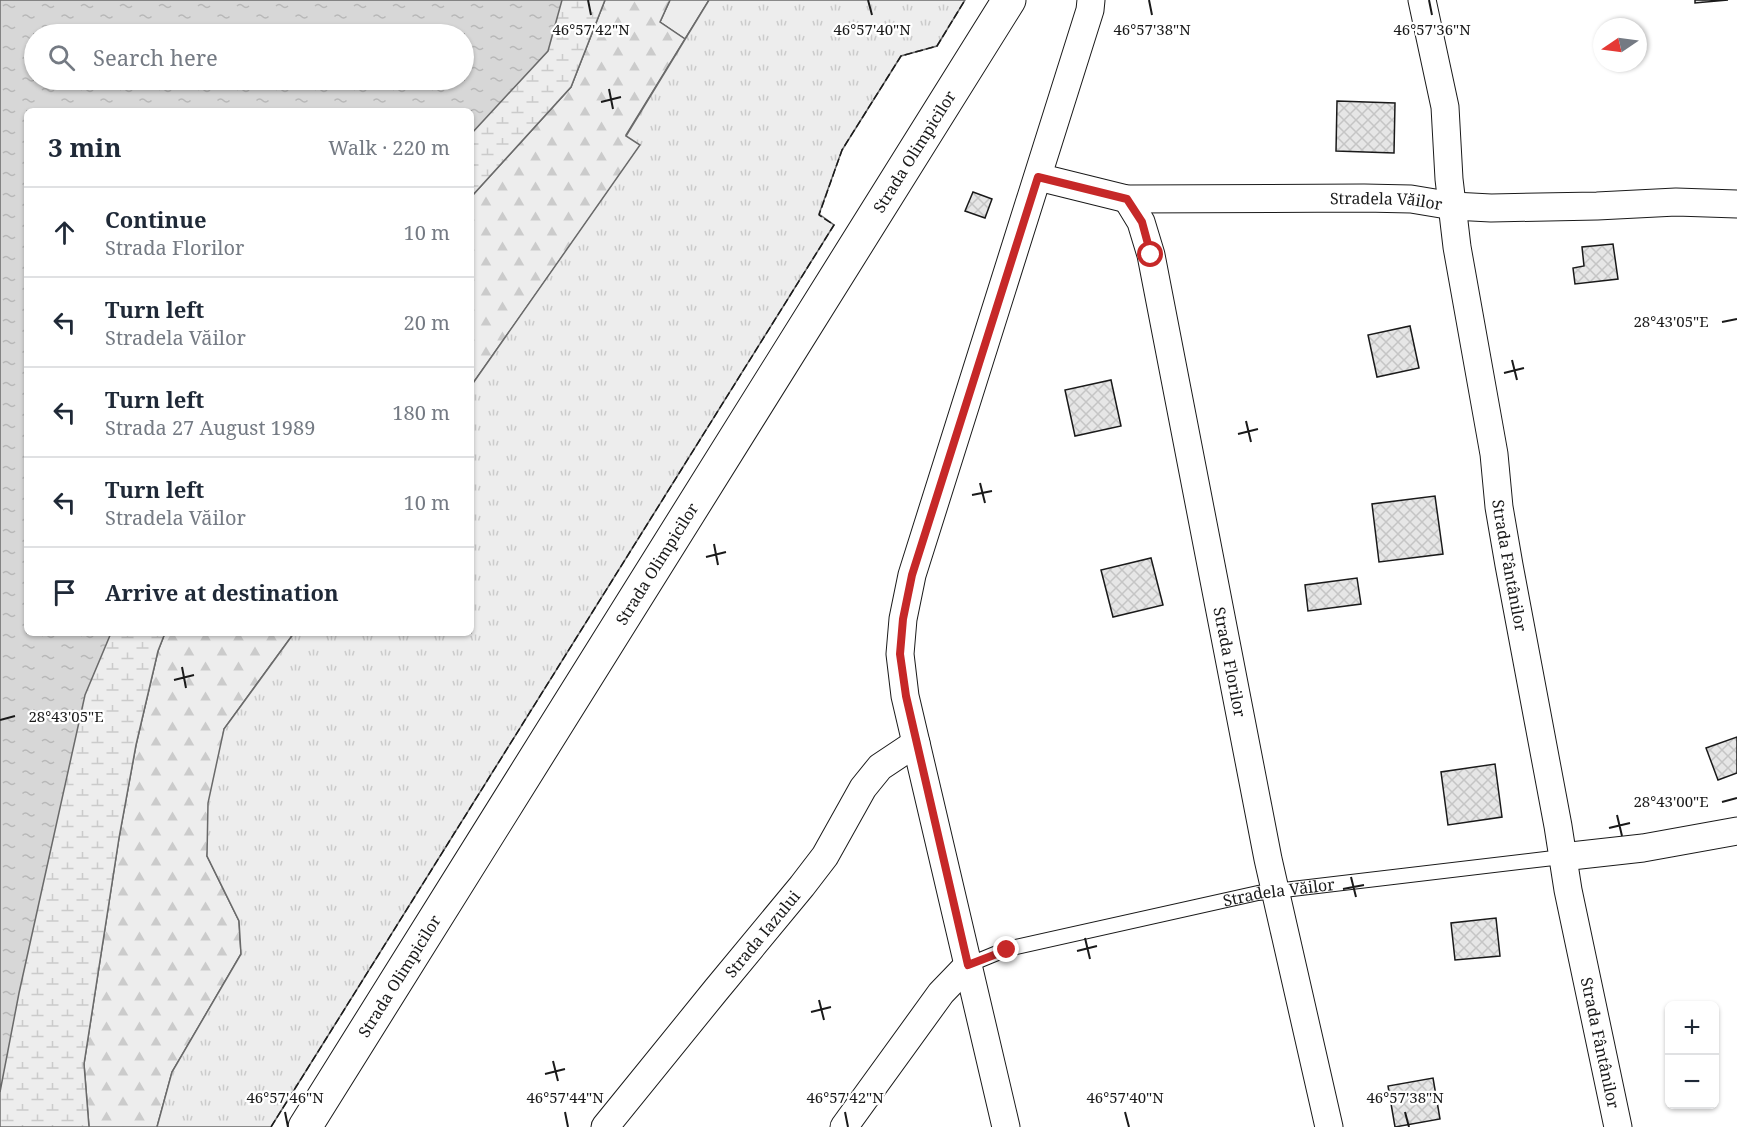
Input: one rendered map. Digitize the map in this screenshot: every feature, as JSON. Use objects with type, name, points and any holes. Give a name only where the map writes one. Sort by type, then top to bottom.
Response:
[{"type":"main road","name":"Strada Olimpicilor","points":[[305,1127],[1009,0]]},
{"type":"street","points":[[1006,1127],[916,743],[900,654],[903,619],[912,575],[1090,10],[1091,0]]},
{"type":"street","name":"Strada Fântânilor","points":[[1422,0],[1445,107],[1457,247],[1494,454],[1499,507],[1562,857],[1618,1127]]},
{"type":"street","name":"Stradela Văilor","points":[[1038,177],[1127,199],[1411,199],[1453,206],[1597,206],[1676,202],[1737,204]]},
{"type":"street","name":"Strada Florilor","points":[[1127,199],[1142,222],[1151,255],[1268,859],[1329,1127]]},
{"type":"street","name":"Strada Iazului","points":[[605,1127],[825,856],[869,781],[880,767],[916,743]]},
{"type":"street","name":"Stradela Văilor","points":[[1562,857],[1643,848],[1737,831]]},
{"type":"street","points":[[844,1127],[941,993],[968,965]]},
{"type":"lane","name":"Stradela Văilor","points":[[968,965],[1007,950],[1258,893],[1562,857]]},
{"type":"shaded area","points":[[670,0],[709,0],[685,39],[660,22]]},
{"type":"green space","points":[[540,0],[605,0],[571,87],[474,194],[474,108],[466,108]]},
{"type":"green space","points":[[605,0],[670,0],[660,22],[685,39],[626,135],[641,145],[474,382],[474,194],[571,87]]},
{"type":"green space","points":[[709,0],[965,0],[937,46],[901,56],[842,150],[819,214],[834,225],[271,1127],[157,1127],[172,1072],[241,954],[239,921],[207,856],[208,803],[224,729],[292,636],[474,636],[474,382],[640,145],[626,136]]},
{"type":"green space","points":[[85,636],[164,636],[158,651],[136,745],[119,838],[84,1064],[89,1127],[0,1127],[0,988]]},
{"type":"green space","points":[[164,636],[292,636],[224,729],[207,856],[239,921],[241,954],[172,1072],[157,1127],[89,1127],[84,1064],[119,838],[136,745],[158,651]]},
{"type":"water","points":[[0,0],[562,0],[548,51],[474,131],[474,108],[24,108],[24,636],[110,636],[85,695],[19,993],[0,1092]]},
{"type":"building","points":[[1695,0],[1728,0],[1695,3]]},
{"type":"building","points":[[1337,101],[1395,103],[1394,153],[1336,151]]},
{"type":"building","points":[[973,192],[992,199],[985,218],[965,211]]},
{"type":"building","points":[[1613,244],[1618,279],[1575,284],[1573,268],[1584,266],[1582,247]]},
{"type":"building","points":[[1410,326],[1419,368],[1377,377],[1368,335]]},
{"type":"building","points":[[1111,380],[1121,426],[1075,436],[1065,390]]},
{"type":"building","points":[[1435,496],[1443,554],[1379,562],[1372,504]]},
{"type":"building","points":[[1151,558],[1163,605],[1113,617],[1101,570]]},
{"type":"building","points":[[1357,578],[1361,604],[1308,611],[1305,585]]},
{"type":"building","points":[[1737,737],[1737,773],[1718,780],[1706,748]]},
{"type":"building","points":[[1495,764],[1502,817],[1448,825],[1441,772]]},
{"type":"building","points":[[1496,918],[1500,956],[1455,960],[1451,923]]},
{"type":"building","points":[[1433,1078],[1440,1119],[1395,1127],[1388,1086]]},
{"type":"fence","points":[[271,1127],[834,225],[819,215],[842,150],[901,56],[937,46],[965,0]]},
{"type":"route","points":[[1007,950],[968,965],[906,696],[900,654],[903,619],[912,575],[1038,177],[1127,199],[1142,222],[1151,255]]}]
